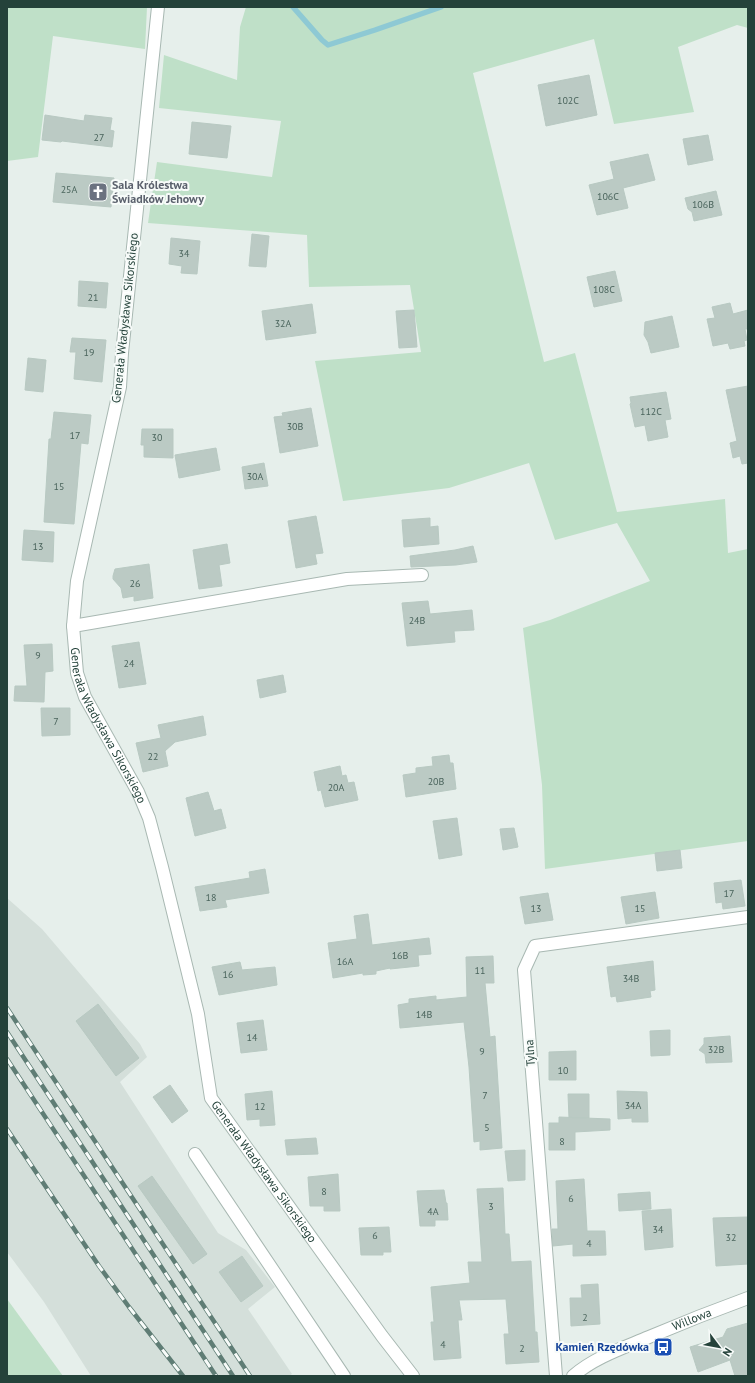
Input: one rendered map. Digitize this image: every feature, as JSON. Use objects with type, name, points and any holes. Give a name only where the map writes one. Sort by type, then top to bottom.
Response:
[{"type":"street","name":"Generała Władysława Sikorskiego","points":[[158,7],[122,353],[120,387],[77,581],[73,626],[77,673],[85,697],[138,792],[148,818],[162,867],[198,1014],[211,1098],[382,1336],[413,1376]]},
{"type":"street","points":[[73,626],[347,578],[422,575]]},
{"type":"street","name":"Tylna","points":[[556,1376],[524,970],[535,946],[748,916]]},
{"type":"street","points":[[195,1154],[344,1376]]},
{"type":"street","name":"Willowa","points":[[573,1376],[588,1365],[612,1352],[748,1298]]},
{"type":"shaded area","points":[[7,898],[42,929],[140,1044],[147,1057],[120,1082],[218,1233],[246,1250],[275,1287],[248,1309],[292,1374],[289,1376],[91,1376],[44,1302],[7,1252]]},
{"type":"green space","points":[[7,7],[147,7],[145,49],[53,36],[38,157],[7,161]]},
{"type":"green space","points":[[246,7],[748,7],[748,28],[737,25],[678,47],[694,112],[614,124],[594,39],[473,73],[544,362],[575,353],[617,512],[725,499],[728,553],[748,549],[748,841],[545,869],[542,785],[523,628],[550,620],[650,581],[617,523],[555,540],[529,463],[449,488],[343,501],[315,361],[421,352],[410,285],[309,287],[307,235],[148,223],[157,162],[272,177],[281,121],[159,108],[164,55],[237,80],[240,27]]},
{"type":"green space","points":[[7,1299],[63,1376],[7,1376]]},
{"type":"building","points":[[589,75],[597,115],[546,126],[538,85]]},
{"type":"building","points":[[45,115],[84,121],[85,115],[112,118],[110,130],[114,131],[112,147],[42,140]]},
{"type":"building","points":[[192,122],[231,126],[227,158],[189,154]]},
{"type":"building","points":[[708,135],[713,160],[688,165],[683,139]]},
{"type":"building","points":[[648,154],[655,180],[623,188],[628,208],[597,215],[589,185],[614,179],[610,162]]},
{"type":"building","points":[[56,173],[114,178],[111,207],[53,202]]},
{"type":"building","points":[[716,191],[722,215],[694,221],[692,212],[688,209],[685,198]]},
{"type":"building","points":[[252,234],[269,236],[266,267],[249,266]]},
{"type":"building","points":[[171,238],[200,241],[197,274],[181,273],[182,266],[169,264]]},
{"type":"building","points":[[615,271],[622,301],[594,307],[587,277]]},
{"type":"building","points":[[79,281],[108,283],[106,308],[78,306]]},
{"type":"building","points":[[730,303],[733,314],[748,310],[748,329],[745,329],[747,340],[744,341],[745,346],[730,349],[728,343],[713,346],[707,319],[715,318],[712,307]]},
{"type":"building","points":[[312,304],[316,333],[266,340],[262,311]]},
{"type":"building","points":[[414,310],[417,347],[399,348],[396,311]]},
{"type":"building","points":[[672,316],[679,347],[651,353],[644,335],[645,322]]},
{"type":"building","points":[[72,338],[106,340],[102,382],[74,379],[76,352],[70,352]]},
{"type":"building","points":[[28,358],[46,360],[43,392],[25,390]]},
{"type":"building","points":[[748,386],[748,463],[742,464],[740,456],[733,458],[730,443],[737,441],[726,390]]},
{"type":"building","points":[[666,392],[671,419],[665,420],[668,437],[648,441],[645,425],[635,427],[630,397]]},
{"type":"building","points":[[311,408],[318,446],[280,453],[274,417],[283,416],[282,413]]},
{"type":"building","points":[[54,412],[91,415],[88,444],[81,443],[74,524],[44,522],[49,439],[51,439]]},
{"type":"building","points":[[142,429],[173,429],[173,458],[144,457],[144,445],[141,445]]},
{"type":"building","points":[[216,448],[220,470],[179,478],[175,455]]},
{"type":"building","points":[[264,463],[268,486],[245,489],[242,467]]},
{"type":"building","points":[[316,516],[323,553],[315,554],[317,564],[296,568],[288,521]]},
{"type":"building","points":[[430,518],[430,527],[438,526],[439,544],[404,547],[402,520]]},
{"type":"building","points":[[24,530],[54,532],[53,562],[22,560]]},
{"type":"building","points":[[227,544],[230,563],[219,565],[222,586],[199,589],[193,550]]},
{"type":"building","points":[[473,546],[477,562],[456,565],[411,567],[410,556]]},
{"type":"building","points":[[149,564],[153,598],[134,601],[134,596],[123,598],[121,588],[113,579],[115,569]]},
{"type":"building","points":[[428,601],[430,614],[472,610],[474,630],[454,631],[455,642],[407,646],[402,603]]},
{"type":"building","points":[[139,642],[146,684],[119,688],[112,646]]},
{"type":"building","points":[[52,644],[53,671],[45,672],[44,702],[14,701],[15,686],[27,686],[24,645]]},
{"type":"building","points":[[283,675],[286,692],[260,698],[257,680]]},
{"type":"building","points":[[41,708],[70,708],[70,735],[42,736]]},
{"type":"building","points":[[203,716],[206,735],[175,742],[165,751],[168,766],[143,772],[136,743],[161,738],[158,725]]},
{"type":"building","points":[[449,755],[450,763],[453,763],[456,789],[406,797],[403,775],[416,773],[416,768],[433,766],[432,757]]},
{"type":"building","points":[[340,766],[342,776],[346,775],[348,783],[354,782],[358,800],[325,807],[321,790],[318,791],[314,772]]},
{"type":"building","points":[[208,792],[214,811],[221,809],[226,828],[195,836],[186,798]]},
{"type":"building","points":[[457,818],[462,855],[439,859],[433,821]]},
{"type":"building","points":[[514,828],[518,847],[503,850],[500,829]]},
{"type":"building","points":[[680,850],[682,868],[657,871],[655,853]]},
{"type":"building","points":[[265,869],[269,893],[225,900],[227,907],[200,911],[195,887],[250,878],[249,872]]},
{"type":"building","points":[[741,880],[745,906],[723,909],[722,902],[716,903],[714,883]]},
{"type":"building","points":[[655,892],[659,918],[626,924],[621,897]]},
{"type":"building","points":[[548,893],[553,920],[525,924],[520,897]]},
{"type":"building","points":[[368,914],[372,945],[429,938],[431,954],[418,955],[419,966],[390,968],[376,971],[376,974],[363,975],[363,973],[333,978],[328,943],[357,939],[354,916]]},
{"type":"building","points":[[493,956],[494,983],[485,983],[490,1037],[495,1036],[502,1148],[480,1150],[480,1141],[474,1142],[469,1067],[464,1022],[400,1028],[398,1005],[409,1003],[409,999],[436,996],[436,1000],[467,997],[466,957]]},
{"type":"building","points":[[653,961],[655,990],[650,991],[651,997],[617,1002],[616,996],[611,997],[607,967]]},
{"type":"building","points":[[240,962],[242,970],[275,967],[277,985],[219,995],[212,967]]},
{"type":"building","points":[[98,1004],[139,1058],[116,1076],[76,1021]]},
{"type":"building","points":[[263,1020],[267,1050],[241,1053],[237,1023]]},
{"type":"building","points":[[670,1030],[670,1055],[651,1056],[650,1031]]},
{"type":"building","points":[[730,1036],[732,1062],[706,1063],[705,1054],[699,1050],[704,1044],[704,1038]]},
{"type":"building","points":[[576,1051],[576,1080],[549,1080],[549,1052]]},
{"type":"building","points":[[170,1085],[188,1111],[172,1123],[153,1097]]},
{"type":"building","points":[[272,1091],[275,1125],[260,1126],[260,1119],[247,1120],[245,1094]]},
{"type":"building","points":[[617,1091],[647,1092],[648,1122],[632,1122],[632,1118],[618,1119]]},
{"type":"building","points":[[568,1094],[589,1094],[589,1118],[569,1118]]},
{"type":"building","points":[[559,1117],[610,1119],[610,1130],[575,1132],[575,1150],[549,1150],[549,1123],[559,1123]]},
{"type":"building","points":[[316,1138],[318,1154],[287,1155],[285,1140]]},
{"type":"building","points":[[525,1150],[525,1180],[508,1181],[505,1151]]},
{"type":"building","points":[[338,1174],[340,1211],[324,1211],[324,1206],[310,1206],[308,1177]]},
{"type":"building","points":[[152,1176],[207,1254],[193,1264],[138,1186]]},
{"type":"building","points":[[584,1179],[587,1231],[605,1231],[606,1255],[573,1256],[573,1244],[553,1246],[552,1229],[558,1229],[556,1181]]},
{"type":"building","points":[[503,1188],[505,1234],[509,1234],[511,1262],[531,1261],[535,1332],[537,1332],[539,1362],[506,1364],[504,1334],[509,1334],[506,1299],[459,1300],[462,1320],[458,1320],[461,1358],[434,1360],[431,1322],[434,1322],[431,1287],[470,1283],[468,1262],[482,1262],[477,1189]]},
{"type":"building","points":[[444,1190],[447,1203],[448,1220],[435,1220],[435,1226],[420,1226],[417,1191]]},
{"type":"building","points":[[650,1192],[651,1209],[619,1211],[618,1194]]},
{"type":"building","points":[[671,1209],[673,1247],[645,1250],[642,1211]]},
{"type":"building","points":[[747,1217],[748,1264],[716,1266],[713,1218]]},
{"type":"building","points":[[389,1227],[391,1252],[383,1252],[383,1255],[361,1255],[359,1228]]},
{"type":"building","points":[[242,1256],[263,1286],[241,1302],[219,1272]]},
{"type":"building","points":[[598,1284],[600,1324],[571,1326],[570,1298],[582,1298],[581,1285]]},
{"type":"building","points":[[748,1323],[748,1376],[735,1376],[730,1360],[698,1372],[690,1347],[723,1337],[727,1329]]},
{"type":"waterway","points":[[293,7],[328,45],[441,7]]},
{"type":"railway","points":[[7,1008],[250,1376]]},
{"type":"railway","points":[[7,1032],[233,1376]]},
{"type":"railway","points":[[7,1059],[216,1376]]},
{"type":"railway","points":[[7,1129],[99,1266],[183,1376]]},
{"type":"place","name":"Sala Królestwa Świadków Jehowy","points":[[98,192]]},
{"type":"place","name":"Kamień Rzędówka","points":[[663,1347]]}]
